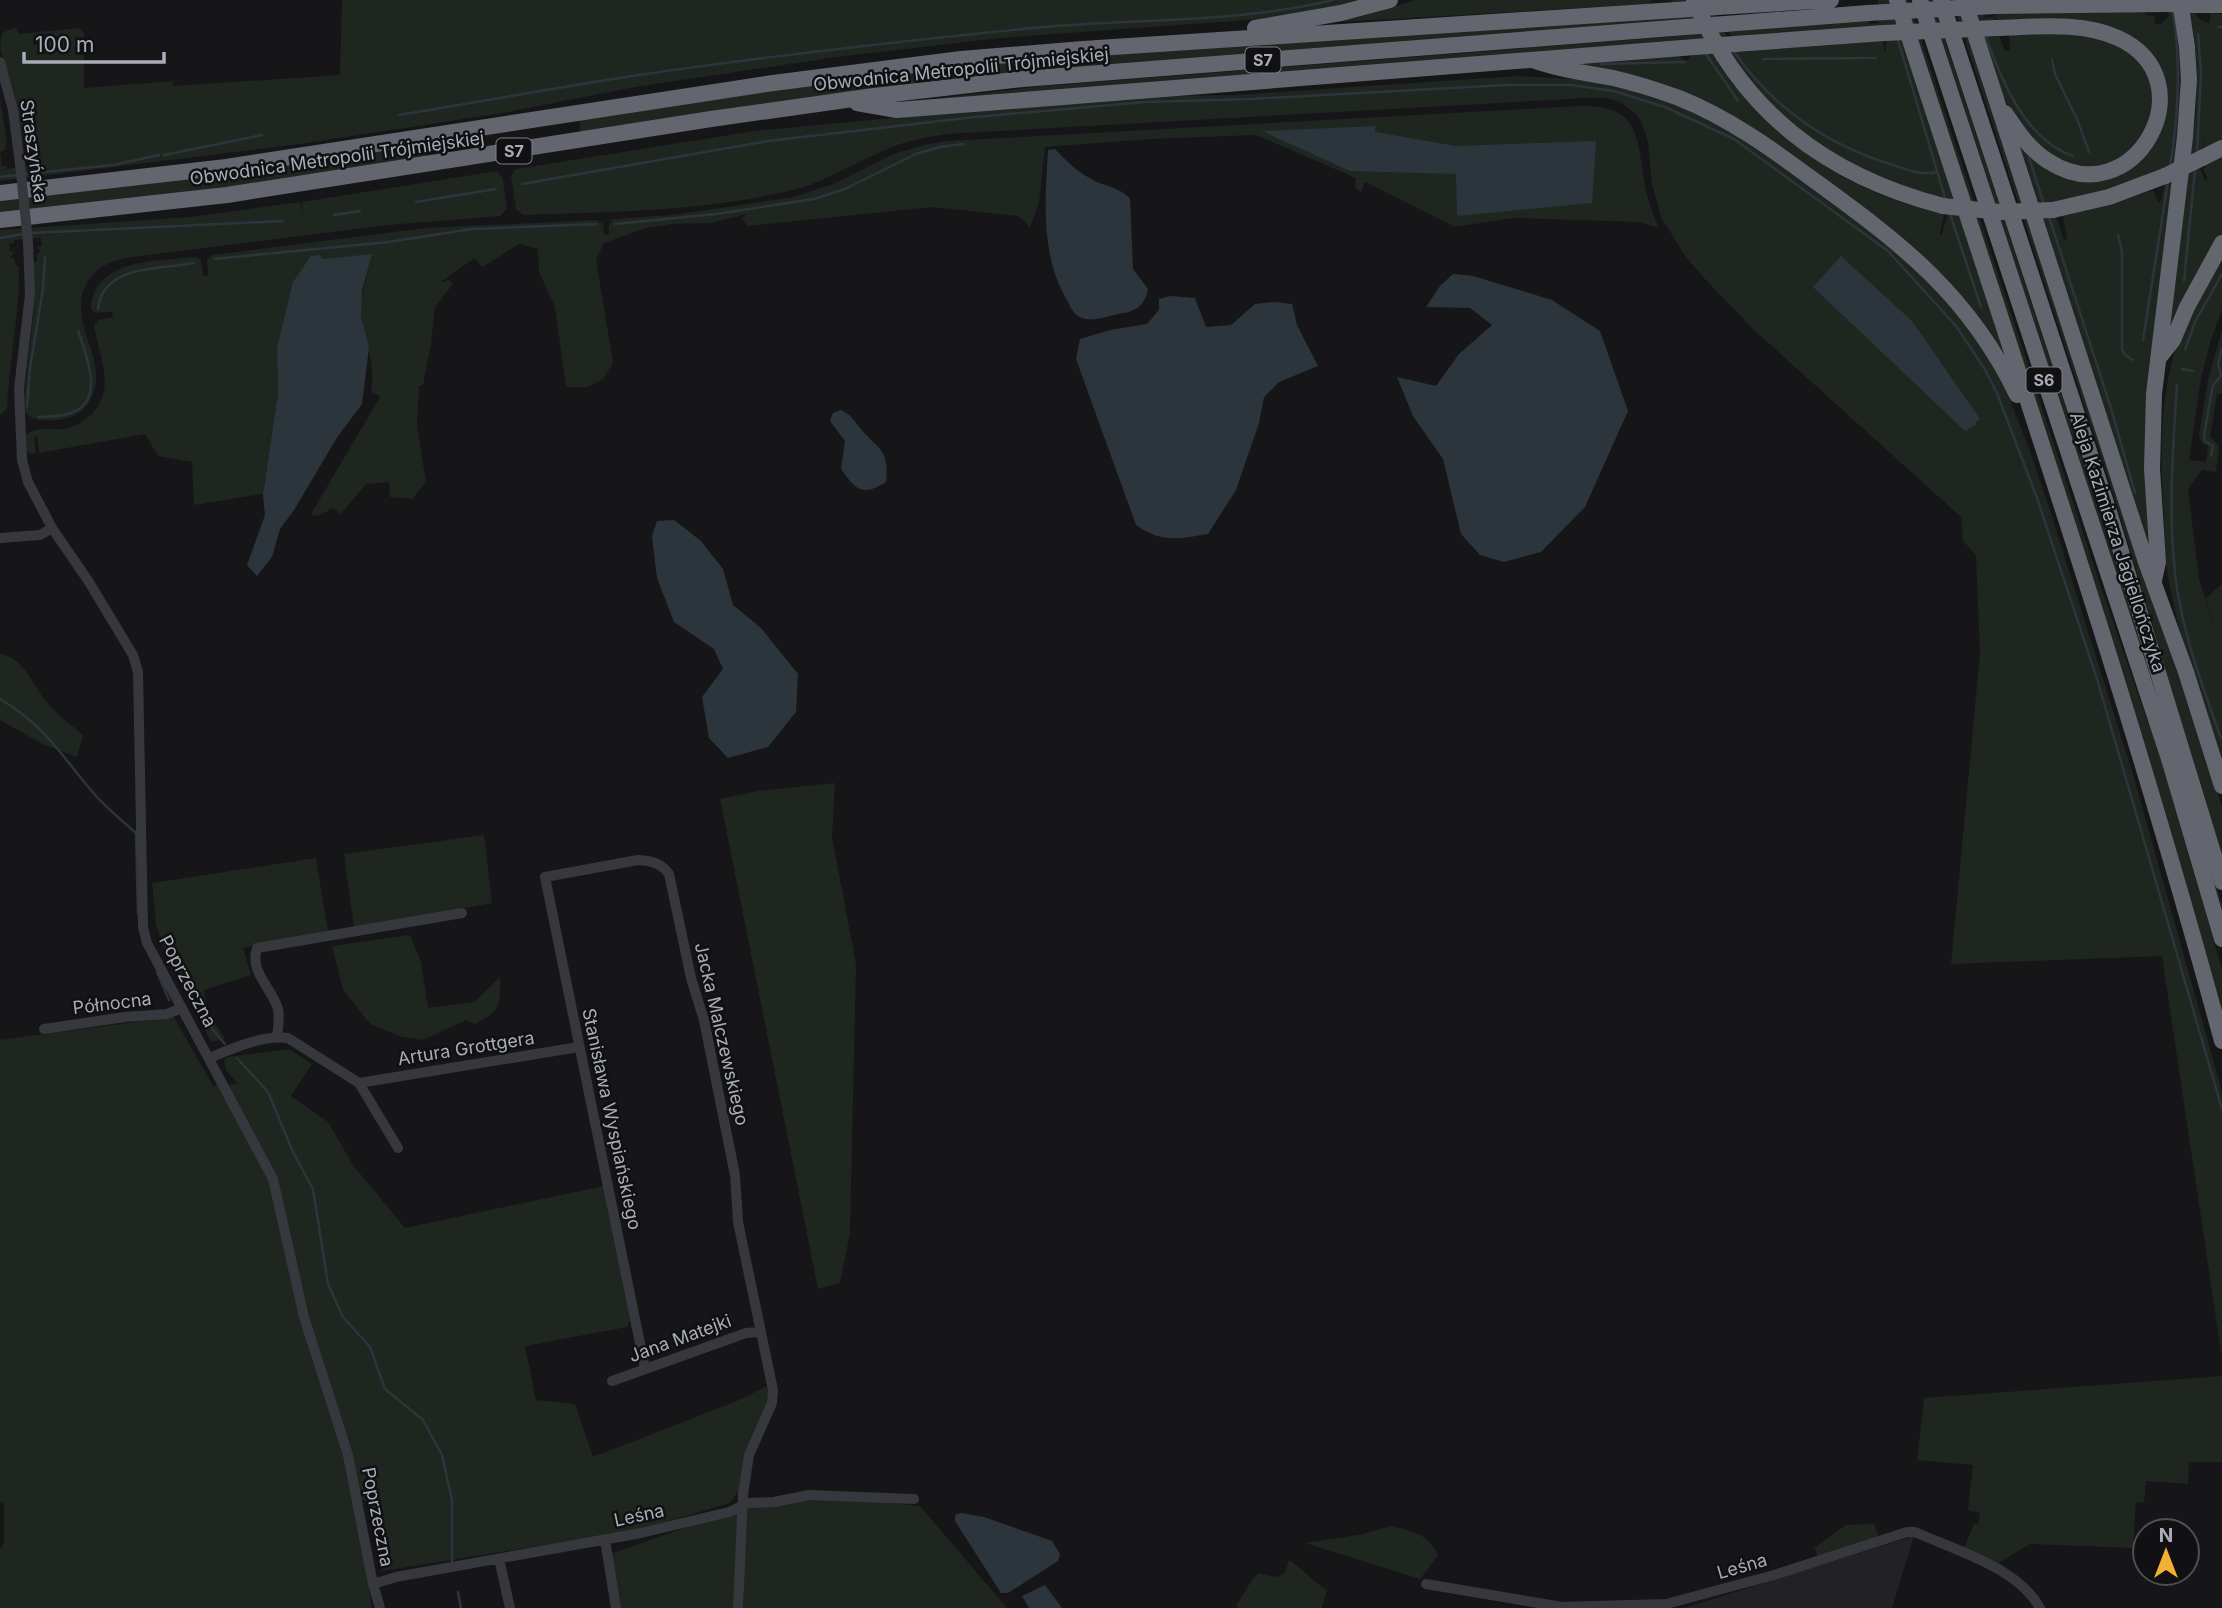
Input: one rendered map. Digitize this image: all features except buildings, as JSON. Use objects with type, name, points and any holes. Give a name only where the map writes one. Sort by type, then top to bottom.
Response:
[{"type":"highway","points":[[1165,43],[1306,20],[1390,0]]},
{"type":"highway","points":[[1694,0],[1712,38],[1738,77],[1766,110],[1791,133],[1840,167],[1908,197],[1943,206],[2000,212],[2053,210],[2109,198],[2165,176],[2222,148]]},
{"type":"highway","name":"Obwodnica Metropolii Trójmiejskiej","points":[[0,193],[226,167],[869,70],[961,59],[1165,43],[1831,0]]},
{"type":"highway","points":[[1897,0],[2147,775],[2222,1041]]},
{"type":"highway","points":[[1964,0],[2222,786]]},
{"type":"highway","name":"Obwodnica Metropolii Trójmiejskiej","points":[[0,220],[227,195],[841,100],[1023,79],[1868,13],[1931,3]]},
{"type":"highway","name":"S7","points":[[1931,3],[1994,6],[2180,3],[2222,5]]},
{"type":"highway","name":"Aleja Kazimierza Jagiellończyka","points":[[1931,3],[2109,512],[2222,882]]},
{"type":"highway","name":"Aleja Kazimierza Jagiellończyka","points":[[1931,3],[2169,760],[2222,939]]},
{"type":"highway","points":[[2154,582],[2158,562],[2151,444],[2157,361],[2185,137],[2188,91],[2187,47],[2180,3]]},
{"type":"highway","points":[[841,100],[897,110],[1884,33],[2067,26],[2120,38],[2136,49],[2156,78],[2160,100],[2151,137],[2138,154],[2111,170],[2090,173],[2073,171],[2048,161],[2026,142],[1998,103]]},
{"type":"highway","points":[[1531,59],[1559,70],[1633,83],[1693,104],[1757,140],[1865,217],[1918,260],[1964,309],[2001,364],[2044,451]]},
{"type":"highway","points":[[2157,361],[2173,340],[2186,307],[2222,243]]},
{"type":"street","name":"Straszyńska","points":[[0,62],[13,110],[20,164],[30,294],[27,329]]},
{"type":"street","name":"Poprzeczna","points":[[27,329],[19,389],[22,460],[28,482],[52,528],[133,655],[138,672],[141,699],[143,928],[147,943],[273,1179],[303,1317],[348,1455],[380,1608]]},
{"type":"street","points":[[0,538],[40,535],[52,528]]},
{"type":"street","name":"Jacka Malczewskiego","points":[[545,877],[638,859],[664,866],[669,874],[691,978],[704,1020],[735,1175],[738,1222],[760,1332]]},
{"type":"street","name":"Stanisława Wyspiańskiego","points":[[545,877],[645,1368]]},
{"type":"street","points":[[277,1037],[279,1012],[256,966],[257,948],[462,913]]},
{"type":"street","name":"Północna","points":[[44,1029],[125,1017],[167,1014],[182,1008]]},
{"type":"street","points":[[209,1058],[277,1037],[288,1038],[359,1083],[398,1148]]},
{"type":"street","name":"Artura Grottgera","points":[[359,1083],[579,1047]]},
{"type":"street","points":[[738,1608],[749,1455],[772,1404],[773,1390],[760,1332]]},
{"type":"street","name":"Jana Matejki","points":[[612,1381],[746,1333],[760,1332]]},
{"type":"street","name":"Leśna","points":[[373,1584],[397,1577],[605,1540],[729,1512],[744,1505],[809,1496],[914,1499]]},
{"type":"street","name":"Leśna","points":[[1426,1584],[1562,1607],[1666,1604],[1750,1582],[1915,1532],[2012,1576],[2033,1595],[2040,1608]]},
{"type":"street","points":[[605,1540],[616,1608]]},
{"type":"street","points":[[499,1559],[510,1608]]},
{"type":"shaded area","points":[[342,0],[1363,0],[1295,15],[1262,19],[1000,38],[837,57],[635,87],[503,113],[300,144],[0,181],[0,152],[2,166],[7,166],[7,169],[34,165],[33,151],[27,150],[23,141],[15,97],[0,48],[2,33],[15,27],[19,34],[80,28],[84,33],[84,88],[173,81],[173,86],[340,75]]},
{"type":"shaded area","points":[[1416,0],[1653,0],[1648,4],[1341,22]]},
{"type":"shaded area","points":[[1671,0],[1686,0],[1706,41],[1730,78],[1757,111],[1788,140],[1822,164],[1860,185],[1900,202],[1944,214],[1942,234],[1947,216],[1942,200],[1900,188],[1862,172],[1828,153],[1796,130],[1768,103],[1743,73],[1700,0],[1708,0],[1735,52],[1753,51],[1753,48],[1883,38],[1886,51],[1882,28],[1869,29],[1868,32],[1734,41],[1729,32],[1869,18],[1869,24],[1879,23],[1878,0],[1890,0],[2008,361],[2005,361],[1968,307],[1924,260],[1874,218],[1772,143],[1719,111],[1673,90],[1624,75],[1559,63],[1675,53],[1688,60],[1692,55],[1699,55],[1694,44],[896,103],[1045,86],[1689,35],[1682,21],[971,79],[854,93],[581,135],[579,119],[807,84],[969,64],[1679,15]]},
{"type":"shaded area","points":[[1902,0],[1908,0],[2101,587],[2161,760],[2222,969],[2222,1012],[2168,824]]},
{"type":"shaded area","points":[[1928,0],[1932,0],[2154,676],[2222,904],[2222,922]]},
{"type":"shaded area","points":[[1952,0],[1958,0],[2203,742],[2222,807],[2222,859],[2114,496]]},
{"type":"shaded area","points":[[1969,0],[1984,0],[1985,18],[1994,17],[1994,12],[2145,12],[2146,15],[2154,16],[2155,25],[2162,23],[2169,16],[2165,0],[2174,0],[2182,45],[2183,105],[2148,389],[2146,457],[2153,561],[2133,509],[2010,130],[2052,168],[2075,176],[2108,174],[2137,159],[2157,133],[2163,105],[2160,81],[2152,63],[2142,51],[2117,33],[2082,24],[1998,24],[1996,14],[1995,24],[2005,51],[2010,50],[2009,32],[2057,31],[2093,35],[2104,38],[2136,57],[2152,82],[2153,110],[2143,136],[2124,157],[2099,168],[2070,166],[2039,147],[2014,115],[1995,78]],"holes":[[[2164,166],[2167,168],[2161,202],[2158,202],[2153,190],[2110,205],[2063,216],[2067,239],[2064,240],[2052,204],[2112,191],[2165,169]]]},
{"type":"shaded area","points":[[2191,0],[2196,15],[2205,22],[2209,23],[2211,13],[2222,14],[2222,142],[2203,149],[2204,135],[2200,169],[2205,180],[2208,179],[2203,169],[2205,165],[2222,156],[2222,236],[2167,338],[2196,110],[2196,53]]},
{"type":"shaded area","points":[[1518,76],[1574,79],[1627,89],[1683,108],[1732,133],[1879,238],[1914,267],[1958,314],[1984,351],[2005,388],[2051,513],[2135,781],[2222,1091],[2222,1358],[2162,956],[1951,964],[1980,653],[1976,555],[1963,541],[1961,517],[1754,330],[1685,256],[1661,217],[1652,184],[1648,142],[1642,123],[1634,112],[1620,102],[1607,98],[1587,98],[947,134],[897,145],[793,190],[726,202],[659,209],[523,215],[516,209],[511,176],[516,169],[755,131],[1144,96],[1234,95]]},
{"type":"shaded area","points":[[0,99],[7,141],[5,150],[0,152]]},
{"type":"shaded area","points":[[1579,106],[1614,111],[1632,127],[1637,139],[1645,186],[1659,228],[1638,222],[1513,218],[1455,227],[1365,182],[1361,192],[1355,188],[1356,178],[1256,135],[1045,147],[1039,203],[1030,227],[1018,216],[932,207],[747,226],[742,218],[747,214],[710,223],[646,228],[604,243],[596,260],[613,363],[603,379],[588,387],[566,387],[555,307],[539,272],[538,249],[519,244],[482,267],[475,258],[439,283],[449,280],[453,284],[435,307],[423,385],[419,386],[417,425],[426,482],[412,499],[390,497],[389,482],[366,484],[341,514],[333,508],[318,516],[311,514],[380,397],[371,391],[371,360],[361,315],[371,255],[323,259],[320,255],[277,348],[278,393],[263,494],[194,505],[192,462],[158,456],[145,434],[39,453],[37,436],[34,438],[36,454],[26,450],[26,435],[30,432],[39,429],[63,429],[75,425],[89,417],[99,404],[105,382],[94,325],[98,320],[113,317],[112,312],[94,313],[91,309],[95,292],[103,280],[130,265],[196,257],[201,260],[203,276],[208,275],[207,259],[212,255],[425,228],[597,220],[603,224],[604,234],[609,235],[609,224],[613,219],[672,215],[794,197],[833,184],[891,155],[947,141]]},
{"type":"shaded area","points":[[1376,126],[1375,132],[1456,146],[1596,141],[1592,203],[1457,216],[1456,174],[1350,171],[1262,131]]},
{"type":"shaded area","points":[[425,143],[428,159],[275,182],[0,215],[0,199]]},
{"type":"shaded area","points":[[1055,149],[1084,174],[1118,190],[1130,199],[1133,269],[1148,289],[1142,304],[1134,310],[1098,319],[1083,318],[1073,311],[1059,284],[1046,228],[1048,150]]},
{"type":"shaded area","points":[[498,172],[503,179],[507,209],[500,216],[388,225],[132,257],[106,264],[91,277],[82,296],[83,322],[96,375],[94,392],[80,412],[56,420],[32,418],[23,409],[34,308],[34,262],[37,261],[37,253],[41,252],[37,247],[42,246],[41,238],[14,240],[14,243],[9,244],[10,252],[15,251],[10,258],[14,258],[16,266],[19,266],[18,302],[7,409],[0,415],[0,230],[190,217],[300,202],[303,215],[302,202]]},
{"type":"shaded area","points":[[2222,253],[2222,309],[2201,378],[2189,460],[2206,462],[2208,446],[2202,443],[2199,436],[2208,380],[2222,329],[2222,394],[2217,394],[2210,437],[2219,446],[2216,472],[2202,470],[2188,489],[2199,578],[2214,627],[2206,598],[2222,584],[2222,767],[2186,652],[2169,582],[2165,550],[2162,452],[2164,408],[2177,343]]},
{"type":"shaded area","points":[[372,254],[362,291],[361,317],[369,347],[362,404],[338,436],[280,529],[272,557],[257,576],[247,565],[265,515],[263,494],[278,393],[277,348],[293,282],[311,256],[320,255],[323,259]]},
{"type":"shaded area","points":[[1841,256],[1912,321],[1980,419],[1976,425],[1965,431],[1813,287]]},
{"type":"shaded area","points":[[1453,274],[1473,276],[1552,300],[1600,331],[1628,411],[1585,507],[1541,552],[1504,562],[1480,555],[1461,534],[1443,459],[1413,416],[1397,377],[1436,386],[1459,354],[1492,325],[1470,308],[1426,307],[1440,286]]},
{"type":"shaded area","points":[[1170,296],[1195,298],[1206,327],[1231,325],[1255,304],[1292,304],[1297,325],[1318,366],[1279,382],[1264,397],[1259,423],[1236,490],[1208,534],[1179,538],[1154,535],[1136,525],[1076,359],[1080,339],[1110,330],[1147,324],[1159,310],[1159,299]]},
{"type":"shaded area","points":[[841,410],[852,418],[882,451],[886,463],[886,482],[878,487],[860,489],[841,469],[845,441],[830,421],[833,413]]},
{"type":"shaded area","points":[[674,520],[701,541],[723,569],[733,605],[761,628],[798,674],[796,712],[768,747],[728,758],[709,738],[702,697],[723,669],[714,649],[674,622],[657,578],[652,536],[657,521]]},
{"type":"shaded area","points":[[0,654],[16,661],[49,705],[83,735],[77,757],[42,744],[0,720]]},
{"type":"shaded area","points":[[835,783],[832,837],[856,964],[850,1233],[840,1283],[818,1289],[720,799],[758,791]]},
{"type":"shaded area","points":[[484,835],[492,903],[354,928],[344,854]]},
{"type":"shaded area","points":[[316,858],[328,932],[243,948],[251,975],[204,990],[208,1012],[225,1039],[211,1042],[169,962],[156,925],[152,883]]},
{"type":"shaded area","points":[[410,935],[421,962],[428,1008],[474,1002],[500,977],[499,1001],[495,1011],[475,1024],[466,1020],[423,1040],[402,1037],[370,1024],[343,989],[332,946]]},
{"type":"shaded area","points":[[174,1017],[213,1086],[238,1084],[226,1070],[224,1061],[227,1057],[289,1049],[312,1064],[291,1096],[328,1122],[353,1165],[405,1228],[604,1186],[630,1320],[627,1327],[525,1346],[536,1400],[575,1404],[593,1457],[737,1401],[767,1386],[769,1397],[738,1492],[730,1503],[639,1530],[382,1571],[368,1501],[354,1499],[372,1608],[0,1608],[0,1549],[4,1543],[4,1504],[0,1502],[0,1040]]},
{"type":"shaded area","points":[[2222,1376],[2222,1462],[2189,1462],[2188,1484],[2146,1481],[2144,1503],[2136,1502],[2135,1517],[2131,1517],[2131,1548],[2030,1544],[1998,1563],[1964,1548],[1974,1524],[1978,1525],[1980,1513],[1968,1510],[1973,1465],[1917,1460],[1924,1398]]},
{"type":"shaded area","points":[[831,1497],[920,1506],[1007,1608],[619,1608],[610,1554],[719,1516],[748,1513],[747,1503]]},
{"type":"shaded area","points":[[961,1513],[984,1517],[1052,1541],[1060,1554],[1058,1561],[1008,1593],[1001,1593],[955,1521],[955,1515]]},
{"type":"shaded area","points":[[1874,1524],[1879,1537],[1818,1556],[1814,1548],[1846,1525]]},
{"type":"shaded area","points":[[1391,1526],[1419,1534],[1430,1542],[1438,1555],[1420,1579],[1305,1543],[1363,1534]]},
{"type":"shaded area","points":[[1914,1536],[1892,1608],[1684,1608]]},
{"type":"shaded area","points":[[1289,1560],[1327,1590],[1322,1608],[1238,1608],[1236,1605],[1259,1573],[1275,1577],[1285,1573]]},
{"type":"shaded area","points":[[1045,1585],[1062,1608],[1029,1608],[1022,1596]]},
{"type":"waterway","points":[[399,115],[639,75],[787,55],[1033,28],[1221,17],[1296,8],[1333,0]]},
{"type":"waterway","points":[[2170,167],[2178,89],[2173,10]]},
{"type":"waterway","points":[[2197,153],[2201,72],[2198,34]]},
{"type":"waterway","points":[[1985,35],[2007,88],[2028,122],[2041,137],[2073,156]]},
{"type":"waterway","points":[[1898,40],[1946,201]]},
{"type":"waterway","points":[[1732,49],[1764,88],[1821,134],[1866,156],[1902,168],[1919,173],[1937,172]]},
{"type":"waterway","points":[[1706,54],[1738,101]]},
{"type":"waterway","points":[[1763,59],[1876,58]]},
{"type":"waterway","points":[[2052,60],[2055,74],[2077,119],[2089,152]]},
{"type":"waterway","points":[[1601,64],[1684,62]]},
{"type":"waterway","points":[[522,184],[768,141],[975,117],[1145,102],[1506,85],[1571,85],[1614,91],[1665,107],[1734,139],[1888,251],[1956,326],[1997,393],[2037,498],[2097,679],[2222,1109]]},
{"type":"waterway","points":[[164,155],[262,135]]},
{"type":"waterway","points":[[615,224],[716,214],[814,199],[845,189],[916,154],[964,144]]},
{"type":"waterway","points":[[24,174],[113,165],[159,155]]},
{"type":"waterway","points":[[2029,158],[2044,204]]},
{"type":"waterway","points":[[2184,281],[2195,170]]},
{"type":"waterway","points":[[0,177],[18,175]]},
{"type":"waterway","points":[[2143,340],[2168,181]]},
{"type":"waterway","points":[[416,202],[496,189]]},
{"type":"waterway","points":[[334,215],[360,211]]},
{"type":"waterway","points":[[1950,214],[1981,307]]},
{"type":"waterway","points":[[2049,217],[2111,408],[2135,493]]},
{"type":"waterway","points":[[31,233],[283,221]]},
{"type":"waterway","points":[[214,259],[388,242],[472,229],[596,224]]},
{"type":"waterway","points":[[0,238],[24,234]]},
{"type":"waterway","points":[[2118,235],[2122,251],[2122,349],[2125,355],[2133,360]]},
{"type":"waterway","points":[[27,407],[45,257]]},
{"type":"waterway","points":[[98,309],[102,294],[110,284],[122,277],[150,269],[194,263]]},
{"type":"waterway","points":[[2185,350],[2195,322],[2222,274]]},
{"type":"waterway","points":[[39,417],[67,414],[79,409],[87,400],[91,378],[78,331]]},
{"type":"waterway","points":[[2221,375],[2218,364],[2222,348]]},
{"type":"waterway","points":[[2182,369],[2193,371]]},
{"type":"waterway","points":[[2211,456],[2213,446],[2205,441],[2204,435],[2213,385],[2221,376]]},
{"type":"waterway","points":[[2177,385],[2172,502],[2175,573],[2187,636],[2221,738]]},
{"type":"waterway","points":[[0,699],[41,731],[96,796],[136,833],[138,914]]},
{"type":"waterway","points":[[157,972],[169,1000]]},
{"type":"waterway","points":[[190,993],[225,1044]]},
{"type":"waterway","points":[[237,1058],[268,1092],[293,1152],[313,1189],[328,1284],[343,1317],[370,1347],[385,1389],[423,1420],[442,1455],[452,1500],[452,1561]]},
{"type":"waterway","points":[[458,1592],[461,1608]]}]
